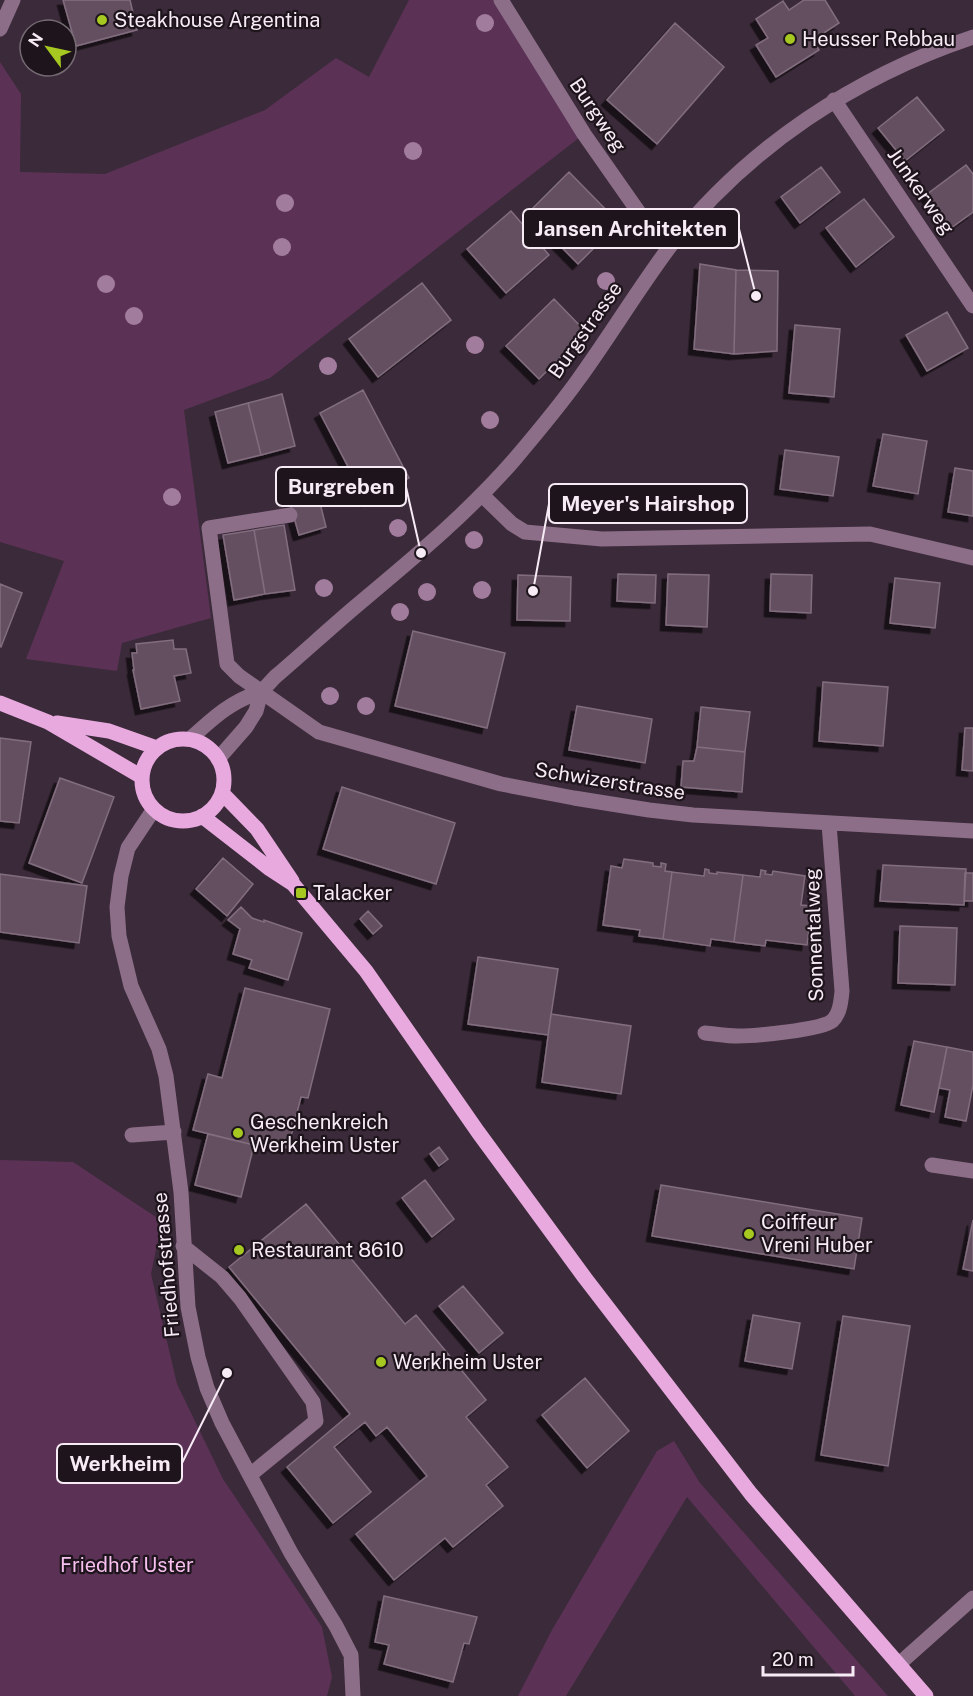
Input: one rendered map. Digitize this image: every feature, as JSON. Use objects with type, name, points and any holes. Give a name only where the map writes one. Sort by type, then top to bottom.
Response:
[{"type":"main road","points":[[0,703],[48,722],[142,777]]},
{"type":"main road","points":[[48,722],[109,731],[157,748]]},
{"type":"main road","points":[[190,739],[211,750],[218,759],[223,770],[222,793],[217,802],[202,816],[190,820],[164,817],[154,809],[142,789],[144,766],[149,756],[167,741],[190,739]]},
{"type":"main road","points":[[222,793],[257,829],[293,884],[366,971],[478,1132],[578,1269],[751,1494],[926,1696]]},
{"type":"main road","points":[[202,816],[293,884]]},
{"type":"street","points":[[0,29],[13,0]]},
{"type":"street","name":"Burgweg","points":[[501,0],[584,134],[647,224],[672,244]]},
{"type":"street","name":"Burgstrasse","points":[[190,739],[227,707],[245,697],[261,692],[461,517],[543,425],[578,380],[672,244],[740,172],[784,135],[834,100],[927,52],[973,37]]},
{"type":"street","name":"Junkerweg","points":[[834,100],[973,306]]},
{"type":"street","points":[[482,495],[512,524],[525,532],[602,539],[870,534],[973,558]]},
{"type":"street","name":"Schwizerstrasse","points":[[290,515],[209,528],[227,664],[239,676],[319,732],[501,784],[649,810],[830,824],[973,831]]},
{"type":"street","name":"Burgstrasse","points":[[218,759],[246,727],[256,711],[261,692]]},
{"type":"street","name":"Friedhofstrasse","points":[[154,809],[128,848],[117,907],[119,936],[131,986],[159,1048],[166,1076],[181,1192],[188,1307],[198,1357],[207,1388],[222,1423],[291,1553],[351,1655],[354,1696]]},
{"type":"street","name":"Sonnentalweg","points":[[705,1033],[747,1036],[825,1025],[836,1016],[840,1008],[842,991],[830,824]]},
{"type":"street","points":[[132,1135],[174,1132]]},
{"type":"street","points":[[932,1165],[973,1171]]},
{"type":"street","points":[[183,1246],[222,1277],[240,1298],[313,1402],[315,1421],[250,1475]]},
{"type":"street","points":[[899,1664],[973,1598]]},
{"type":"green space","points":[[409,0],[501,0],[584,134],[270,378],[184,410],[211,618],[122,643],[117,671],[26,659],[64,561],[0,542],[0,62],[21,94],[20,172],[105,174],[265,110],[336,58],[369,77]]},
{"type":"green space","name":"Friedhof Uster","points":[[0,1160],[73,1162],[162,1221],[151,1274],[177,1384],[223,1479],[322,1627],[332,1677],[327,1696],[0,1696]]},
{"type":"green space","points":[[674,1441],[700,1483],[888,1696],[855,1696],[687,1497],[566,1696],[518,1696],[552,1630],[657,1451]]},
{"type":"building","points":[[63,0],[130,0],[137,30],[78,45],[78,18],[68,18]]},
{"type":"building","name":"Heusser Rebbau","points":[[804,0],[825,0],[839,23],[813,40],[819,50],[776,77],[756,45],[768,38],[756,19],[783,1],[789,10]]},
{"type":"building","points":[[675,23],[724,67],[657,144],[607,100]]},
{"type":"building","points":[[917,97],[944,130],[905,161],[878,128]]},
{"type":"building","points":[[966,165],[973,174],[973,212],[951,228],[926,195]]},
{"type":"building","points":[[821,167],[840,192],[800,223],[781,197]]},
{"type":"building","points":[[569,172],[619,223],[578,264],[528,213]]},
{"type":"building","points":[[864,199],[894,237],[856,267],[826,228]]},
{"type":"building","points":[[511,211],[549,255],[506,293],[467,249]]},
{"type":"building","points":[[700,264],[736,270],[734,354],[694,349]]},
{"type":"building","points":[[736,270],[778,271],[777,351],[734,354]]},
{"type":"building","points":[[422,283],[451,320],[378,377],[349,339]]},
{"type":"building","points":[[554,299],[586,332],[539,379],[506,346]]},
{"type":"building","points":[[947,312],[968,348],[927,371],[906,335]]},
{"type":"building","points":[[795,325],[840,329],[834,397],[789,393]]},
{"type":"building","points":[[363,390],[409,478],[366,501],[320,413]]},
{"type":"building","points":[[282,394],[295,446],[261,455],[248,403]]},
{"type":"building","points":[[248,403],[261,455],[228,463],[215,412]]},
{"type":"building","points":[[883,434],[927,441],[918,494],[873,486]]},
{"type":"building","points":[[785,450],[839,457],[833,496],[780,489]]},
{"type":"building","points":[[955,468],[973,471],[973,516],[948,512]]},
{"type":"building","points":[[318,495],[326,527],[299,535],[290,503]]},
{"type":"building","points":[[284,525],[295,590],[265,594],[254,530]]},
{"type":"building","points":[[254,530],[265,594],[234,600],[223,535]]},
{"type":"building","points":[[618,574],[656,575],[655,603],[617,601]]},
{"type":"building","points":[[668,574],[709,575],[707,627],[666,625]]},
{"type":"building","points":[[771,574],[812,575],[811,613],[770,611]]},
{"type":"building","points":[[518,575],[571,577],[570,621],[517,620]]},
{"type":"building","points":[[895,578],[940,583],[935,628],[890,623]]},
{"type":"building","points":[[0,584],[22,593],[1,647],[0,646]]},
{"type":"building","points":[[413,631],[505,653],[487,728],[395,706]]},
{"type":"building","points":[[173,640],[174,649],[186,649],[191,673],[174,676],[180,701],[141,709],[133,670],[132,653],[137,653],[136,644]]},
{"type":"building","points":[[823,682],[888,687],[883,746],[819,741]]},
{"type":"building","points":[[577,706],[652,719],[645,763],[569,750]]},
{"type":"building","points":[[701,707],[750,712],[745,752],[697,747]]},
{"type":"building","points":[[965,728],[973,728],[973,771],[962,770]]},
{"type":"building","points":[[0,738],[31,742],[19,823],[0,821]]},
{"type":"building","points":[[697,747],[745,752],[742,792],[681,787],[683,761],[694,761]]},
{"type":"building","points":[[60,778],[114,797],[82,883],[29,863]]},
{"type":"building","points":[[342,787],[455,823],[436,884],[323,849]]},
{"type":"building","points":[[223,858],[253,884],[227,916],[196,889]]},
{"type":"building","points":[[624,859],[653,863],[653,866],[661,867],[661,863],[666,864],[665,871],[672,872],[663,939],[639,936],[640,930],[603,925],[611,866],[622,868]]},
{"type":"building","points":[[883,865],[966,869],[964,905],[880,901]]},
{"type":"building","points":[[705,869],[709,870],[709,873],[743,875],[734,942],[711,939],[710,946],[663,939],[672,872],[704,876]]},
{"type":"building","points":[[761,870],[766,871],[765,874],[772,875],[773,871],[805,876],[801,905],[812,906],[807,945],[766,940],[765,946],[734,942],[743,875],[760,877]]},
{"type":"building","points":[[965,873],[973,873],[973,901],[964,901]]},
{"type":"building","points":[[0,874],[87,886],[79,943],[0,932]]},
{"type":"building","points":[[241,907],[252,918],[302,933],[288,980],[249,968],[252,960],[233,954],[240,929],[228,920]]},
{"type":"building","points":[[368,911],[382,926],[373,934],[360,919]]},
{"type":"building","points":[[900,926],[957,928],[955,985],[898,983]]},
{"type":"building","points":[[478,957],[558,969],[548,1035],[468,1024]]},
{"type":"building","points":[[245,988],[330,1009],[308,1098],[301,1097],[288,1148],[256,1140],[254,1145],[193,1130],[208,1074],[222,1078]]},
{"type":"building","points":[[551,1014],[631,1026],[621,1094],[542,1082]]},
{"type":"building","points":[[914,1041],[947,1047],[934,1112],[901,1105]]},
{"type":"building","points":[[947,1047],[973,1052],[973,1085],[966,1121],[945,1117],[950,1090],[939,1088]]},
{"type":"building","points":[[208,1134],[254,1145],[241,1197],[195,1185]]},
{"type":"building","points":[[439,1147],[448,1159],[439,1166],[430,1154]]},
{"type":"building","points":[[425,1180],[454,1219],[432,1237],[402,1198]]},
{"type":"building","points":[[661,1185],[862,1218],[854,1269],[652,1236]]},
{"type":"building","name":"Werkheim Uster","points":[[306,1204],[405,1324],[416,1315],[486,1400],[466,1417],[508,1467],[486,1485],[503,1506],[453,1547],[445,1538],[394,1580],[356,1534],[427,1476],[387,1427],[376,1436],[365,1422],[334,1447],[371,1492],[333,1523],[287,1467],[350,1414],[229,1267]]},
{"type":"building","points":[[973,1220],[973,1271],[963,1269]]},
{"type":"building","points":[[463,1286],[503,1333],[479,1353],[439,1306]]},
{"type":"building","points":[[753,1315],[800,1323],[792,1369],[745,1361]]},
{"type":"building","points":[[843,1316],[910,1326],[888,1466],[821,1455]]},
{"type":"building","points":[[585,1378],[629,1431],[587,1468],[542,1415]]},
{"type":"building","points":[[384,1596],[477,1617],[469,1644],[464,1643],[453,1682],[384,1664],[389,1645],[375,1642]]},
{"type":"place","name":"Steakhouse Argentina","points":[[102,20]]},
{"type":"place","name":"Heusser Rebbau","points":[[790,39]]},
{"type":"place","name":"Jansen Architekten","points":[[756,296]]},
{"type":"place","name":"Burgreben","points":[[421,553]]},
{"type":"place","name":"Meyer's Hairshop","points":[[533,591]]},
{"type":"place","name":"Talacker","points":[[301,893]]},
{"type":"place","name":"Geschenkreich Werkheim Uster","points":[[238,1133]]},
{"type":"place","name":"Coiffeur Vreni Huber","points":[[749,1234]]},
{"type":"place","name":"Restaurant 8610","points":[[239,1250]]},
{"type":"place","name":"Werkheim Uster","points":[[381,1362]]},
{"type":"place","name":"Werkheim","points":[[227,1373]]}]
